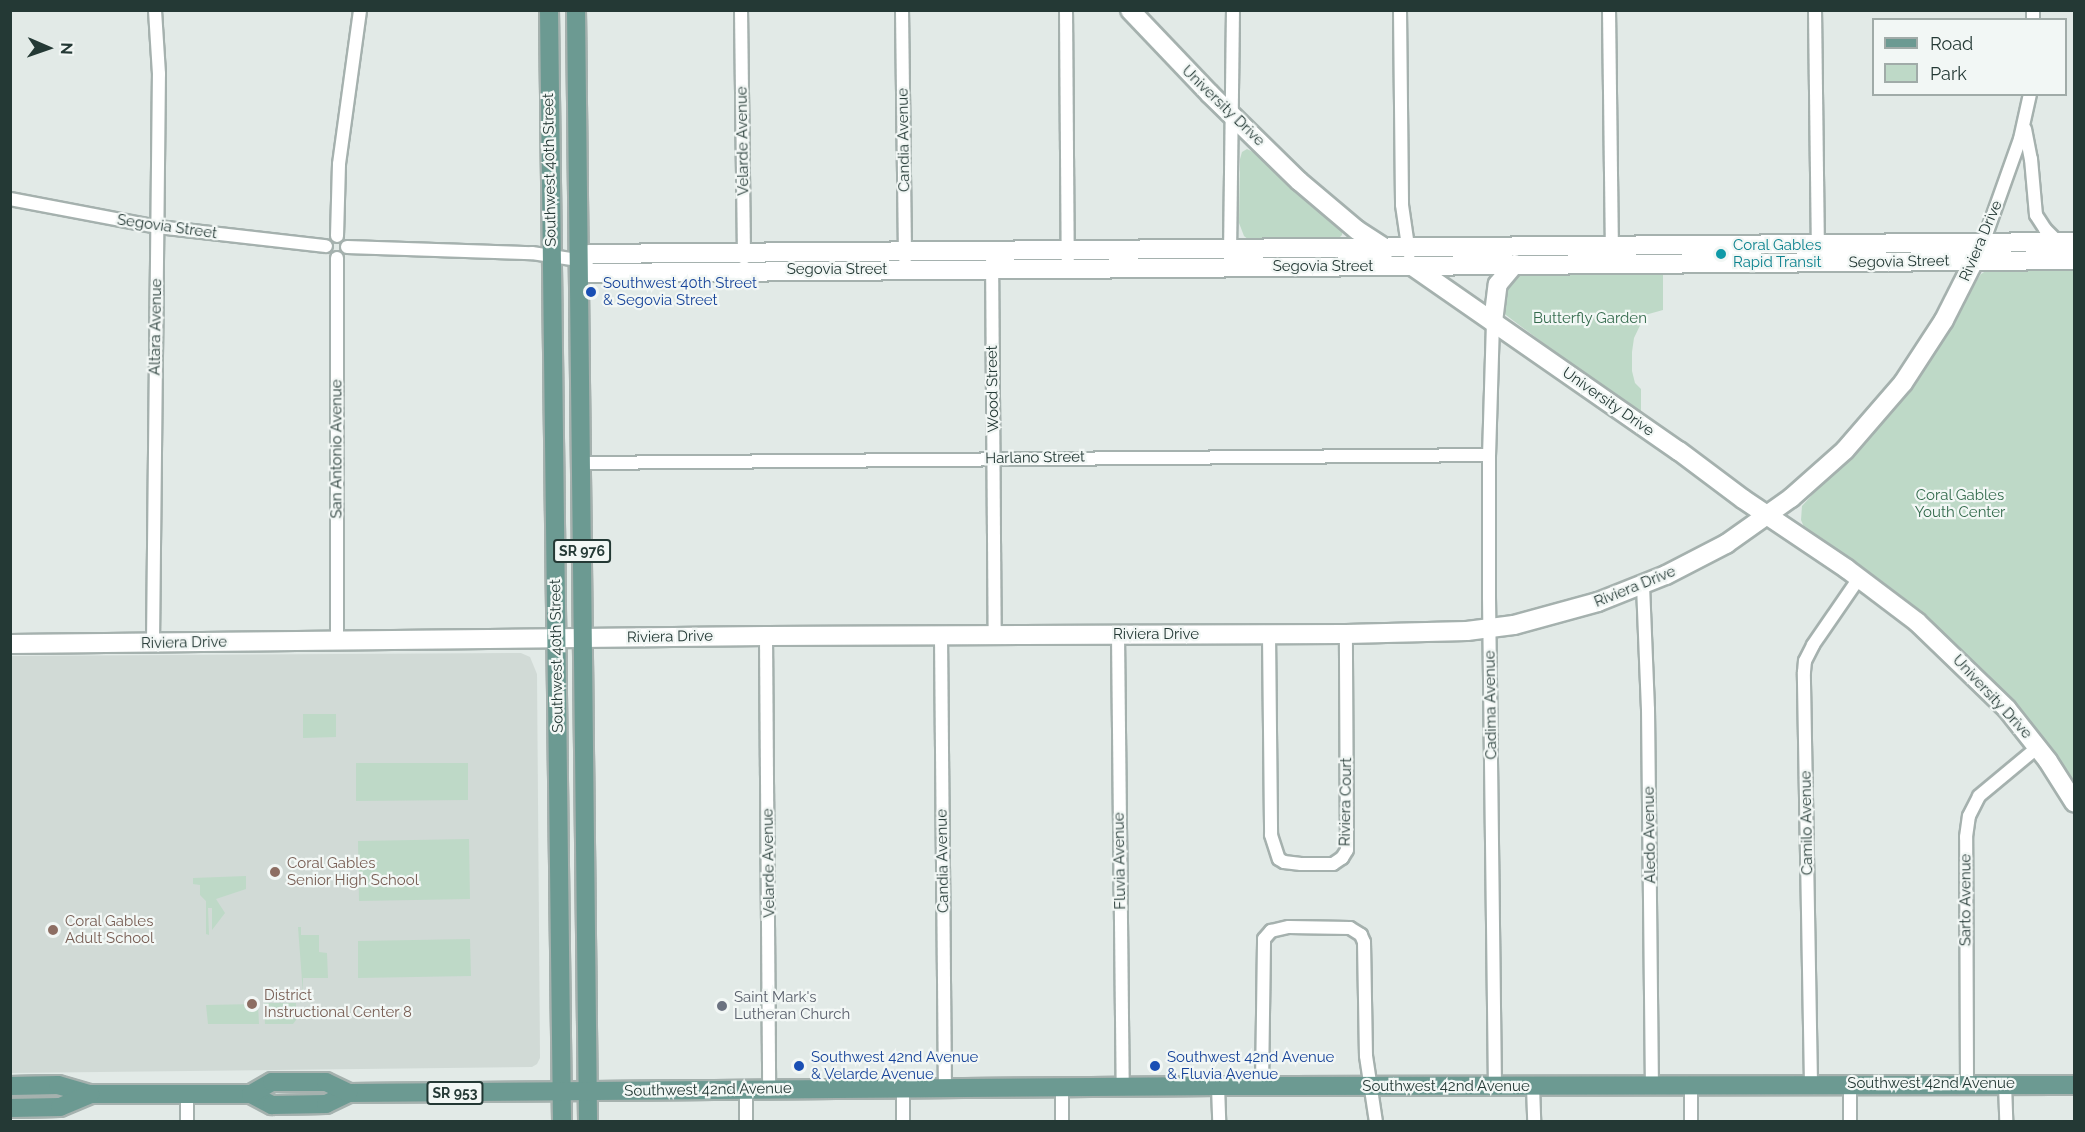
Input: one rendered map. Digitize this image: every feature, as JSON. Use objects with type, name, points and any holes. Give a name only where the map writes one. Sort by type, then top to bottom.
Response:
[{"type":"main road","name":"Southwest 40th Street","points":[[549,10],[562,1122]]},
{"type":"main road","name":"Southwest 40th Street","points":[[576,10],[588,1122]]},
{"type":"main road","name":"Southwest 42nd Avenue","points":[[10,1086],[58,1085],[90,1094],[187,1095],[251,1094],[272,1082],[326,1082],[349,1093],[1218,1086],[1371,1088],[1690,1084],[2074,1085]]},
{"type":"main road","name":"Southwest 42nd Avenue","points":[[10,1108],[60,1107],[90,1094]]},
{"type":"street","name":"Altara Avenue","points":[[153,643],[159,74],[155,10]]},
{"type":"street","points":[[337,236],[339,164],[360,10]]},
{"type":"street","name":"Velarde Avenue","points":[[741,10],[744,271]]},
{"type":"street","name":"Candia Avenue","points":[[902,10],[905,261]]},
{"type":"street","points":[[1066,10],[1068,268]]},
{"type":"street","name":"University Drive","points":[[1130,10],[1233,116],[1323,202],[1384,248],[1859,578],[1953,654],[2007,709],[2038,747],[2074,802]]},
{"type":"street","points":[[1230,267],[1233,10]]},
{"type":"street","points":[[1400,10],[1402,205],[1413,266]]},
{"type":"street","points":[[1609,10],[1612,255]]},
{"type":"street","points":[[1815,10],[1818,244]]},
{"type":"street","name":"Riviera Drive","points":[[10,644],[766,636],[1346,634],[1467,631],[1551,616],[1643,585],[1701,558],[1768,516],[1826,468],[1889,400],[1931,342],[1983,243],[2024,126],[2030,96]]},
{"type":"street","points":[[2024,126],[2031,159],[2036,215],[2044,229],[2066,242]]},
{"type":"street","name":"Segovia Street","points":[[10,200],[158,227],[326,246]]},
{"type":"street","points":[[337,236],[345,240],[347,247],[343,256],[337,258],[329,255],[326,246],[329,239],[337,236]]},
{"type":"street","name":"Segovia Street","points":[[578,260],[589,273],[744,271],[905,261],[992,260],[1068,268],[1413,266],[1515,264],[1612,255],[1818,244],[2066,242]]},
{"type":"street","name":"Segovia Street","points":[[347,247],[551,255],[578,260],[590,254],[744,252],[905,261]]},
{"type":"street","name":"Segovia Street","points":[[992,260],[1069,250],[1408,247],[1612,255],[1974,261],[2074,260]]},
{"type":"street","name":"San Antonio Avenue","points":[[337,258],[337,641]]},
{"type":"street","name":"Wood Street","points":[[992,260],[995,635]]},
{"type":"street","points":[[1493,322],[1498,284],[1515,264]]},
{"type":"street","name":"Cadima Avenue","points":[[1493,322],[1489,455],[1495,1087]]},
{"type":"street","name":"Harlano Street","points":[[581,463],[1489,455]]},
{"type":"street","name":"Camilo Avenue","points":[[1811,1084],[1805,661],[1813,645],[1859,578]]},
{"type":"street","name":"Aledo Avenue","points":[[1643,585],[1648,709],[1653,1085]]},
{"type":"street","name":"Riviera Court","points":[[1269,634],[1271,835],[1280,859],[1284,862],[1301,864],[1338,862],[1348,844],[1346,634]]},
{"type":"street","name":"Candia Avenue","points":[[941,635],[945,1088]]},
{"type":"street","name":"Fluvia Avenue","points":[[1118,635],[1123,1087]]},
{"type":"street","name":"Velarde Avenue","points":[[766,636],[769,1090]]},
{"type":"street","name":"Sarto Avenue","points":[[1967,1084],[1966,837],[1969,816],[1979,796],[2038,747]]},
{"type":"street","points":[[1262,1086],[1262,949],[1267,935],[1279,928],[1305,926],[1340,927],[1356,931],[1361,935],[1365,950],[1365,1056],[1376,1122]]},
{"type":"street","points":[[1690,1084],[1691,1122]]},
{"type":"street","points":[[1850,1084],[1850,1122]]},
{"type":"street","points":[[2005,1084],[2006,1122]]},
{"type":"street","points":[[1218,1086],[1219,1122]]},
{"type":"street","points":[[1533,1086],[1534,1122]]},
{"type":"street","points":[[903,1088],[903,1122]]},
{"type":"street","points":[[1062,1089],[1062,1122]]},
{"type":"street","points":[[746,1090],[746,1122]]},
{"type":"street","points":[[187,1095],[187,1122]]},
{"type":"shaded area","name":"Coral Gables Senior High School","points":[[521,653],[530,657],[537,674],[540,1058],[537,1064],[532,1067],[11,1073],[10,656]]},
{"type":"green space","points":[[1247,149],[1255,153],[1343,228],[1342,235],[1338,239],[1249,240],[1244,236],[1239,223],[1240,159],[1242,152]]},
{"type":"green space","name":"Coral Gables Youth Center","points":[[2074,267],[2074,785],[2032,727],[1888,592],[1804,527],[1801,520],[1802,506],[1907,392],[1981,274],[1989,269]]},
{"type":"green space","name":"Butterfly Garden","points":[[1663,270],[1663,310],[1645,315],[1634,338],[1632,371],[1635,383],[1641,389],[1641,417],[1502,312],[1505,286],[1520,272]]},
{"type":"green space","points":[[303,714],[336,714],[336,737],[303,738]]},
{"type":"green space","points":[[356,763],[468,763],[468,800],[356,801]]},
{"type":"green space","points":[[469,839],[470,899],[359,901],[358,841]]},
{"type":"green space","points":[[246,876],[246,889],[216,899],[225,913],[212,930],[212,908],[208,908],[209,935],[206,934],[206,901],[200,895],[200,885],[193,884],[193,878]]},
{"type":"green space","points":[[298,927],[301,927],[301,935],[319,935],[319,952],[327,953],[328,978],[303,978],[303,994]]},
{"type":"green space","points":[[470,939],[471,976],[358,978],[358,941]]},
{"type":"green space","points":[[264,1003],[296,1003],[296,1020],[293,1024],[265,1024]]},
{"type":"green space","points":[[258,1004],[259,1024],[208,1024],[206,1005]]},
{"type":"place","name":"Coral Gables Rapid Transit","points":[[1721,254]]},
{"type":"place","name":"Southwest 40th Street & Segovia Street","points":[[591,292]]},
{"type":"place","name":"Coral Gables Senior High School","points":[[275,872]]},
{"type":"place","name":"Coral Gables Adult School","points":[[53,930]]},
{"type":"place","name":"District Instructional Center 8","points":[[252,1004]]},
{"type":"place","name":"Saint Mark's Lutheran Church","points":[[722,1006]]},
{"type":"place","name":"Southwest 42nd Avenue & Velarde Avenue","points":[[799,1066]]},
{"type":"place","name":"Southwest 42nd Avenue & Fluvia Avenue","points":[[1155,1066]]}]
